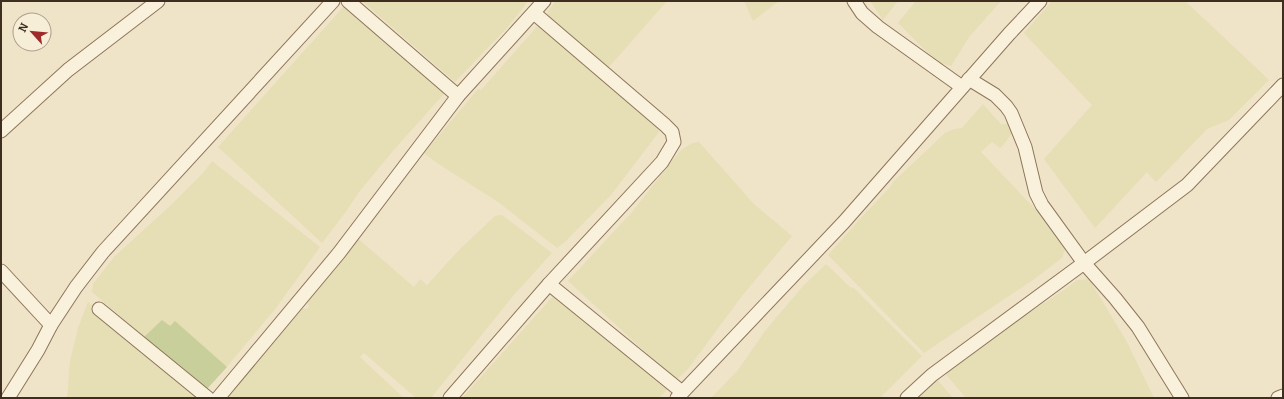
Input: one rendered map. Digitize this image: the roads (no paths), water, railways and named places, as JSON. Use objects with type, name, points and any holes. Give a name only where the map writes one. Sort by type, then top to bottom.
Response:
[{"type":"street","points":[[1,131],[68,70],[158,1]]},
{"type":"street","points":[[8,398],[38,350],[50,325],[103,252],[333,1]]},
{"type":"street","points":[[348,1],[458,96]]},
{"type":"street","points":[[218,398],[339,253],[458,96],[544,1]]},
{"type":"street","points":[[854,1],[862,13],[878,27],[965,83],[995,95],[1006,106],[1011,113],[1025,147],[1036,193],[1042,205],[1084,263],[1138,327],[1182,398]]},
{"type":"street","points":[[549,284],[680,395],[844,222],[1008,34],[1040,1]]},
{"type":"street","points":[[450,398],[549,284],[662,162],[674,142],[672,132],[666,125],[534,13]]},
{"type":"street","points":[[907,398],[938,370],[1187,185],[1283,85]]},
{"type":"street","points":[[1,270],[50,325]]},
{"type":"street","points":[[99,309],[208,398]]},
{"type":"street","points":[[1278,398],[1283,396]]}]
